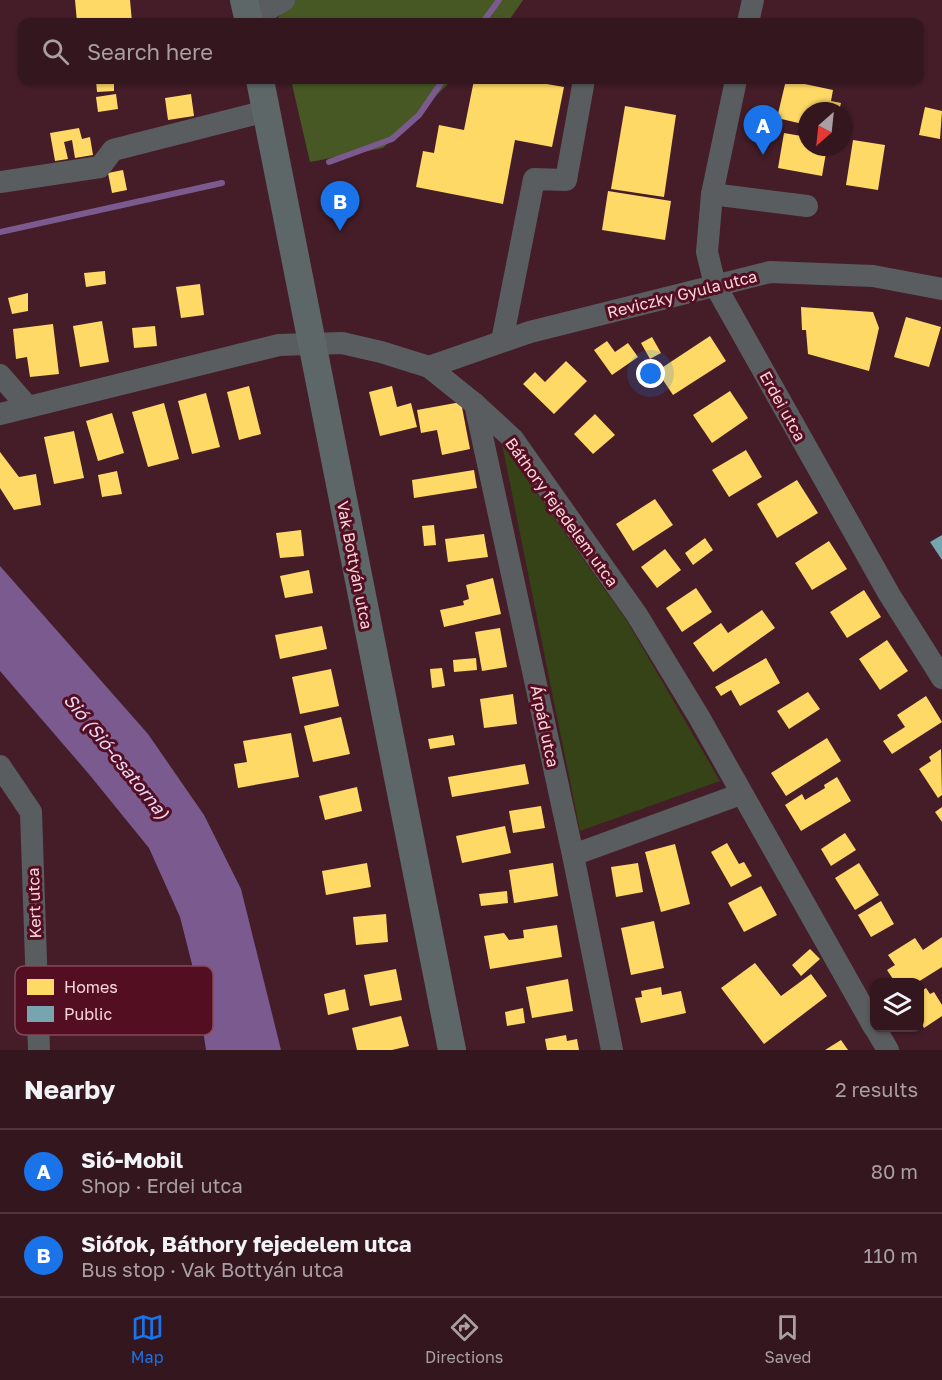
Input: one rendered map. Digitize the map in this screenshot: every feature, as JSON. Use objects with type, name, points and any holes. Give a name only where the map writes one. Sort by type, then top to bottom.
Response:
[{"type":"main road","name":"Vak Bottyán utca","points":[[261,84],[452,1050]]},
{"type":"street","points":[[247,12],[271,8],[284,0]]},
{"type":"street","points":[[749,18],[753,0]]},
{"type":"street","points":[[502,341],[534,178],[566,180],[583,84]]},
{"type":"street","name":"Erdei utca","points":[[735,84],[712,194],[707,252],[715,285],[889,594],[942,678]]},
{"type":"street","points":[[0,182],[100,167],[113,150],[266,111]]},
{"type":"street","points":[[712,194],[807,207]]},
{"type":"street","name":"Reviczky Gyula utca","points":[[429,367],[530,332],[770,272],[873,276],[942,290]]},
{"type":"street","name":"Báthory fejedelem utca","points":[[0,414],[279,345],[342,343],[429,367],[475,404],[513,439],[637,615],[699,717],[870,1018]]},
{"type":"street","points":[[0,375],[28,407]]},
{"type":"street","name":"Árpád utca","points":[[475,404],[573,855],[612,1050]]},
{"type":"street","name":"Kert utca","points":[[0,766],[31,812],[36,966]]},
{"type":"street","points":[[573,855],[741,794]]},
{"type":"street","name":"Báthory fejedelem utca","points":[[878,1032],[888,1050]]},
{"type":"street","name":"Kert utca","points":[[38,1035],[39,1050]]},
{"type":"green space","points":[[292,0],[523,0],[511,18],[278,18]]},
{"type":"green space","points":[[292,84],[448,84],[383,148],[310,162]]},
{"type":"green space","points":[[502,444],[627,621],[720,781],[580,831]]},
{"type":"water","name":"Sió (Sió-csatorna)","points":[[0,566],[148,734],[204,815],[241,889],[281,1050],[206,1050],[204,1035],[213,1035],[213,966],[192,966],[180,917],[149,848],[0,671]]},
{"type":"building: Homes","points":[[75,0],[130,0],[132,18],[77,18]]},
{"type":"building: Homes","points":[[96,84],[114,84],[114,91],[97,92]]},
{"type":"building: Homes","points":[[473,84],[547,84],[564,87],[552,147],[515,140],[503,204],[416,187],[423,151],[434,153],[439,125],[464,130]]},
{"type":"building: Homes","points":[[785,84],[805,84],[833,90],[831,101],[836,102],[798,102],[798,123],[777,118]]},
{"type":"building: Homes","points":[[116,94],[118,109],[98,112],[96,97]]},
{"type":"building: Homes","points":[[191,94],[194,116],[168,120],[165,98]]},
{"type":"building: Homes","points":[[625,106],[676,115],[664,197],[611,189]]},
{"type":"building: Homes","points":[[925,107],[942,111],[940,139],[919,135]]},
{"type":"building: Homes","points":[[79,128],[82,139],[90,137],[93,155],[75,158],[72,140],[64,142],[68,159],[55,161],[50,133]]},
{"type":"building: Homes","points":[[784,133],[798,135],[798,156],[825,156],[822,176],[778,168]]},
{"type":"building: Homes","points":[[853,140],[885,145],[878,190],[846,185]]},
{"type":"building: Homes","points":[[123,170],[127,190],[112,193],[108,173]]},
{"type":"building: Homes","points":[[608,191],[671,201],[665,240],[602,230]]},
{"type":"building: Homes","points":[[105,271],[106,284],[86,287],[84,273]]},
{"type":"building: Homes","points":[[200,284],[204,315],[181,318],[176,287]]},
{"type":"building: Homes","points":[[28,293],[28,311],[12,314],[8,298]]},
{"type":"building: Homes","points":[[801,307],[873,312],[879,328],[869,371],[808,354],[806,330],[802,330]]},
{"type":"building: Homes","points":[[906,317],[941,327],[929,367],[894,357]]},
{"type":"building: Homes","points":[[102,321],[109,362],[80,367],[73,326]]},
{"type":"building: Homes","points":[[53,324],[59,374],[30,377],[27,357],[16,359],[13,329]]},
{"type":"building: Homes","points":[[155,326],[157,346],[134,348],[132,328]]},
{"type":"building: Homes","points":[[710,336],[726,361],[673,395],[657,371]]},
{"type":"building: Homes","points":[[652,337],[661,353],[650,359],[641,343]]},
{"type":"building: Homes","points":[[607,341],[615,352],[628,343],[638,357],[612,375],[594,350]]},
{"type":"building: Homes","points":[[566,361],[587,381],[554,414],[523,384],[535,372],[545,382]]},
{"type":"building: Homes","points":[[249,386],[261,434],[239,440],[227,392]]},
{"type":"building: Homes","points":[[392,386],[397,407],[411,403],[417,427],[380,436],[369,392]]},
{"type":"building: Homes","points":[[730,391],[748,418],[712,443],[693,415]]},
{"type":"building: Homes","points":[[206,393],[220,447],[192,454],[178,401]]},
{"type":"building: Homes","points":[[461,402],[470,449],[442,455],[437,430],[421,433],[417,410]]},
{"type":"building: Homes","points":[[164,403],[179,459],[148,467],[132,412]]},
{"type":"building: Homes","points":[[112,413],[124,453],[98,461],[86,421]]},
{"type":"building: Homes","points":[[595,414],[615,435],[593,454],[574,434]]},
{"type":"building: Homes","points":[[74,431],[84,478],[54,484],[44,437]]},
{"type":"building: Homes","points":[[746,450],[762,477],[729,497],[712,470]]},
{"type":"building: Homes","points":[[0,452],[19,477],[36,474],[41,505],[14,510],[0,488]]},
{"type":"building: Homes","points":[[474,470],[477,488],[414,498],[412,480]]},
{"type":"building: Homes","points":[[117,471],[122,494],[102,497],[98,475]]},
{"type":"building: Homes","points":[[797,480],[818,513],[777,538],[757,504]]},
{"type":"building: Homes","points":[[655,499],[673,525],[633,551],[616,524]]},
{"type":"building: Homes","points":[[434,525],[436,545],[424,546],[422,526]]},
{"type":"building: Homes","points":[[301,530],[304,556],[280,558],[276,533]]},
{"type":"building: Homes","points":[[484,534],[488,557],[448,562],[445,539]]},
{"type":"building: Homes","points":[[705,538],[713,550],[693,565],[685,553]]},
{"type":"building: Homes","points":[[829,541],[847,569],[812,590],[795,563]]},
{"type":"building: Homes","points":[[665,549],[681,570],[657,588],[641,567]]},
{"type":"building: Homes","points":[[309,570],[313,593],[285,598],[280,576]]},
{"type":"building: Homes","points":[[493,578],[501,614],[444,627],[440,610],[464,605],[463,601],[469,599],[466,585]]},
{"type":"building: Homes","points":[[696,588],[712,612],[682,632],[666,608]]},
{"type":"building: Homes","points":[[864,590],[881,617],[847,638],[830,612]]},
{"type":"building: Homes","points":[[762,610],[775,628],[713,672],[693,643],[721,623],[728,633]]},
{"type":"building: Homes","points":[[322,626],[327,649],[280,659],[275,635]]},
{"type":"building: Homes","points":[[500,628],[507,667],[482,671],[475,632]]},
{"type":"building: Homes","points":[[887,640],[908,671],[880,690],[859,659]]},
{"type":"building: Homes","points":[[476,658],[477,670],[454,672],[453,660]]},
{"type":"building: Homes","points":[[766,658],[780,683],[740,706],[731,690],[721,696],[715,687]]},
{"type":"building: Homes","points":[[442,668],[445,686],[432,688],[430,669]]},
{"type":"building: Homes","points":[[331,669],[339,706],[300,714],[292,677]]},
{"type":"building: Homes","points":[[808,692],[820,709],[789,729],[777,711]]},
{"type":"building: Homes","points":[[513,694],[517,724],[484,728],[480,699]]},
{"type":"building: Homes","points":[[926,696],[942,722],[892,754],[883,741],[905,727],[897,715]]},
{"type":"building: Homes","points":[[341,717],[350,754],[313,762],[304,726]]},
{"type":"building: Homes","points":[[291,733],[299,777],[238,788],[234,764],[247,762],[243,741]]},
{"type":"building: Homes","points":[[453,735],[455,745],[430,749],[428,739]]},
{"type":"building: Homes","points":[[827,738],[841,761],[786,796],[771,773]]},
{"type":"building: Homes","points":[[941,749],[942,795],[938,798],[919,769],[931,761],[929,757]]},
{"type":"building: Homes","points":[[525,764],[529,784],[452,797],[448,777]]},
{"type":"building: Homes","points":[[837,777],[851,801],[801,831],[785,805],[802,794],[805,800],[825,788],[824,785]]},
{"type":"building: Homes","points":[[357,787],[362,811],[325,820],[319,796]]},
{"type":"building: Homes","points":[[541,806],[545,828],[513,833],[509,811]]},
{"type":"building: Homes","points":[[942,807],[942,822],[935,812]]},
{"type":"building: Homes","points":[[505,826],[511,853],[462,863],[456,836]]},
{"type":"building: Homes","points":[[845,833],[856,850],[831,866],[821,849]]},
{"type":"building: Homes","points":[[727,843],[739,864],[744,862],[752,876],[731,887],[711,852]]},
{"type":"building: Homes","points":[[675,844],[690,904],[661,912],[645,852]]},
{"type":"building: Homes","points":[[367,863],[371,887],[326,895],[322,871]]},
{"type":"building: Homes","points":[[553,863],[558,896],[514,903],[509,870]]},
{"type":"building: Homes","points":[[638,863],[643,892],[616,897],[611,867]]},
{"type":"building: Homes","points":[[859,863],[879,895],[855,910],[835,878]]},
{"type":"building: Homes","points":[[761,886],[777,915],[744,932],[728,903]]},
{"type":"building: Homes","points":[[507,891],[508,903],[481,906],[479,894]]},
{"type":"building: Homes","points":[[881,901],[894,924],[871,937],[858,915]]},
{"type":"building: Homes","points":[[386,914],[388,942],[356,945],[353,917]]},
{"type":"building: Homes","points":[[654,921],[664,968],[631,975],[621,928]]},
{"type":"building: Homes","points":[[557,925],[562,957],[490,969],[484,936],[504,933],[509,940],[524,938],[523,930]]},
{"type":"building: Homes","points":[[942,937],[942,967],[924,978],[892,978],[887,970],[895,965],[888,955],[915,938],[923,950]]},
{"type":"building: Homes","points":[[810,949],[820,959],[801,976],[792,965]]},
{"type":"building: Homes","points":[[755,963],[781,996],[811,974],[827,996],[764,1044],[721,988]]},
{"type":"building: Homes","points":[[396,969],[402,1000],[370,1006],[364,975]]},
{"type":"building: Homes","points":[[568,979],[573,1011],[532,1018],[526,987]]},
{"type":"building: Homes","points":[[661,987],[662,995],[681,991],[686,1013],[641,1023],[635,998],[642,997],[641,991]]},
{"type":"building: Homes","points":[[926,988],[930,994],[934,992],[942,1005],[942,1016],[924,1028],[924,989]]},
{"type":"building: Homes","points":[[345,989],[349,1010],[328,1015],[324,994]]},
{"type":"building: Homes","points":[[523,1008],[525,1023],[507,1026],[505,1012]]},
{"type":"building: Homes","points":[[401,1016],[409,1046],[392,1050],[357,1050],[352,1028]]},
{"type":"building: Homes","points":[[566,1035],[567,1041],[577,1039],[579,1050],[547,1050],[545,1039]]},
{"type":"building: Homes","points":[[841,1040],[848,1050],[825,1050]]},
{"type":"building: Public","points":[[942,535],[942,560],[930,542]]},
{"type":"waterway","points":[[486,18],[499,0]]},
{"type":"waterway","points":[[329,162],[392,139],[419,115],[440,84]]},
{"type":"waterway","points":[[0,232],[222,183]]},
{"type":"place","name":"Sió-Mobil","points":[[763,155]]},
{"type":"place","name":"Siófok, Báthory fejedelem utca","points":[[340,231]]}]
